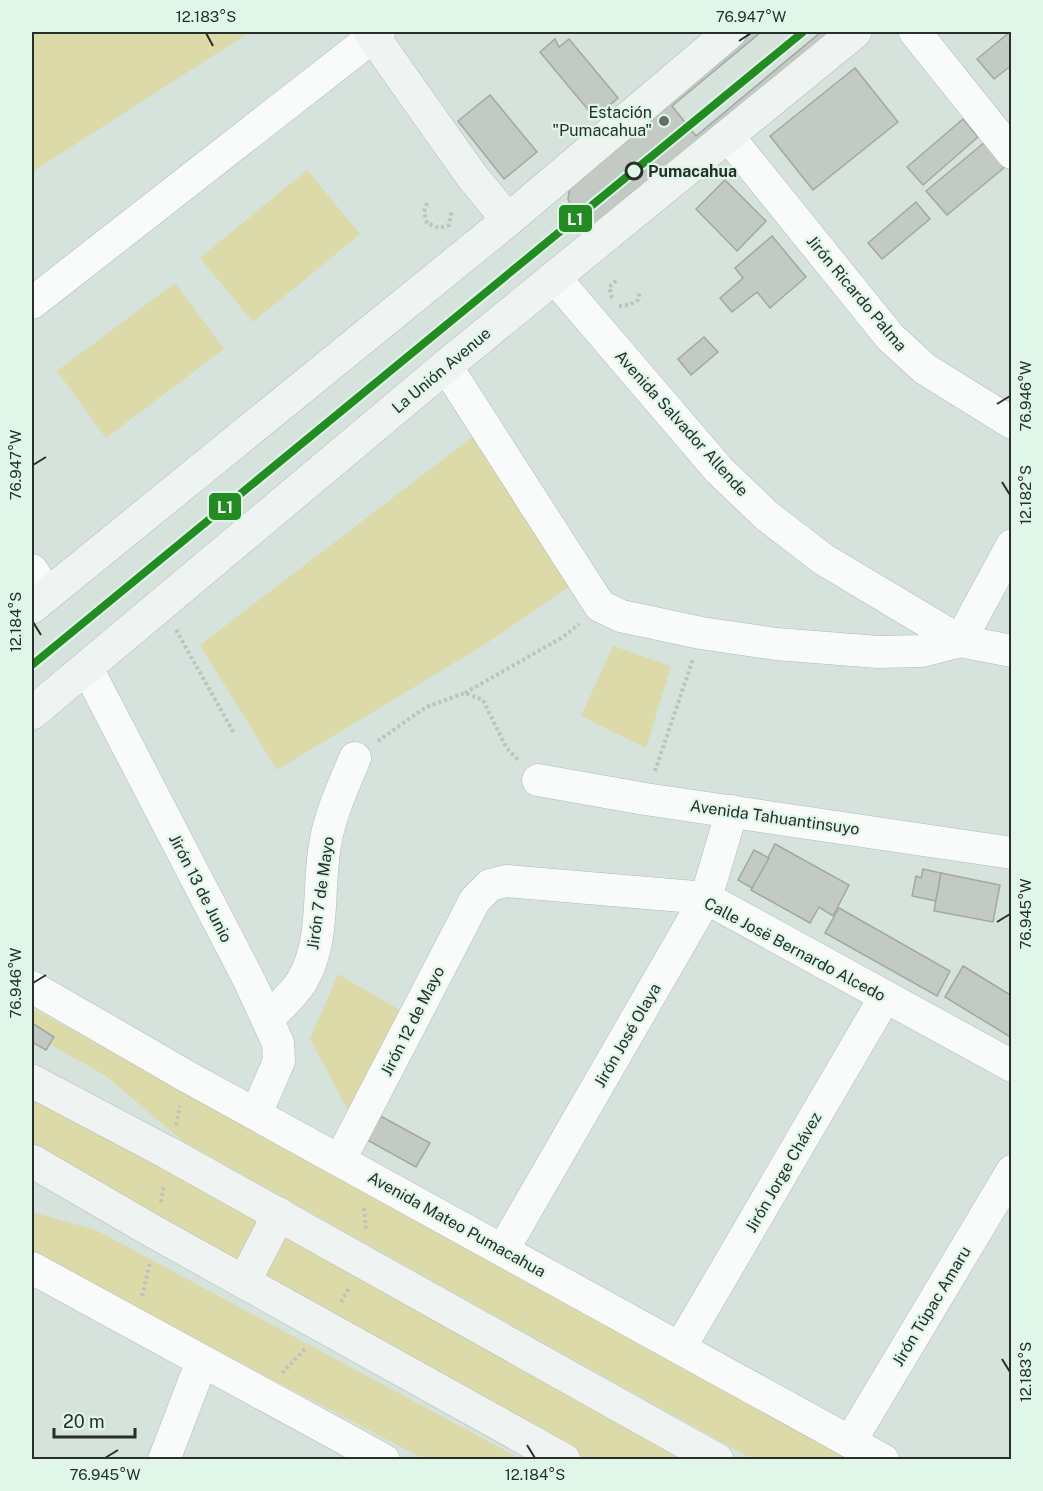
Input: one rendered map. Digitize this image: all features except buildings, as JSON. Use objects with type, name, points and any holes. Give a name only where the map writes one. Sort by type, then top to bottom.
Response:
[{"type":"street","points":[[37,591],[508,220],[730,32]]},
{"type":"street","name":"La Unión Avenue","points":[[32,713],[446,366],[855,32]]},
{"type":"street","points":[[915,32],[1011,153]]},
{"type":"street","points":[[32,303],[374,33],[471,175],[508,220]]},
{"type":"street","name":"Jirón Ricardo Palma","points":[[728,136],[890,337],[925,369],[1011,423]]},
{"type":"street","name":"Avenida Salvador Allende","points":[[554,277],[719,470],[767,516],[823,559],[960,641],[1011,651]]},
{"type":"street","points":[[446,366],[600,606],[621,616],[701,633],[776,644],[878,652],[922,651],[960,641],[1011,545]]},
{"type":"street","name":"Jirón 13 de Junio","points":[[87,668],[268,1018],[278,1042],[279,1061],[256,1114]]},
{"type":"street","name":"Jirón 7 de Mayo","points":[[268,1018],[290,997],[302,980],[314,949],[320,918],[324,847],[332,812],[355,758]]},
{"type":"street","name":"Avenida Tahuantinsuyo","points":[[538,780],[645,799],[1011,853]]},
{"type":"street","name":"Jirón José Olaya","points":[[503,1250],[706,898],[732,811]]},
{"type":"street","name":"Calle Josë Bernardo Alcedo","points":[[490,885],[506,880],[706,898],[1011,1066]]},
{"type":"street","name":"Jirón 12 de Mayo","points":[[350,1166],[475,900],[490,885]]},
{"type":"street","name":"Avenida Mateo Pumacahua","points":[[32,987],[256,1114],[883,1460]]},
{"type":"street","name":"Jirón Jorge Chávez","points":[[680,1348],[885,997]]},
{"type":"street","points":[[32,1081],[279,1214],[717,1460]]},
{"type":"street","points":[[32,1161],[156,1233],[564,1460]]},
{"type":"street","name":"Jirón Túpac Amaru","points":[[850,1442],[1011,1171]]},
{"type":"street","points":[[244,1281],[279,1214]]},
{"type":"street","points":[[32,1268],[384,1460]]},
{"type":"street","points":[[164,1460],[202,1361]]},
{"type":"path","points":[[427,203],[424,212],[427,223],[439,228],[449,225],[452,210]]},
{"type":"path","points":[[617,280],[609,287],[611,297],[619,307],[629,306],[638,300],[640,292]]},
{"type":"path","points":[[162,605],[234,733]]},
{"type":"path","points":[[355,758],[426,707],[465,693],[563,637],[600,606]]},
{"type":"path","points":[[645,799],[701,633]]},
{"type":"path","points":[[465,693],[483,700],[506,747],[538,780]]},
{"type":"path","points":[[263,1394],[326,1326],[365,1262],[366,1231],[350,1166]]},
{"type":"shaded area","points":[[32,32],[250,32],[32,172]]},
{"type":"shaded area","points":[[307,170],[360,234],[253,322],[200,258]]},
{"type":"shaded area","points":[[175,283],[224,349],[106,438],[57,371]]},
{"type":"shaded area","points":[[475,435],[576,582],[487,643],[277,770],[200,645]]},
{"type":"shaded area","points":[[613,646],[671,666],[646,748],[581,716]]},
{"type":"shaded area","points":[[338,974],[403,1012],[351,1116],[310,1039]]},
{"type":"shaded area","points":[[32,1008],[499,1262],[853,1459],[752,1459],[184,1142],[106,1076],[32,1034]]},
{"type":"shaded area","points":[[32,1095],[692,1459],[575,1459],[32,1148]]},
{"type":"shaded area","points":[[32,1212],[96,1230],[521,1459],[424,1459],[32,1253]]},
{"type":"transit line","name":"L1","points":[[32,665],[803,32]]},
{"type":"place","name":"Estación \"Pumacahua\"","points":[[664,121]]},
{"type":"place","name":"Pumacahua","points":[[634,171]]}]
